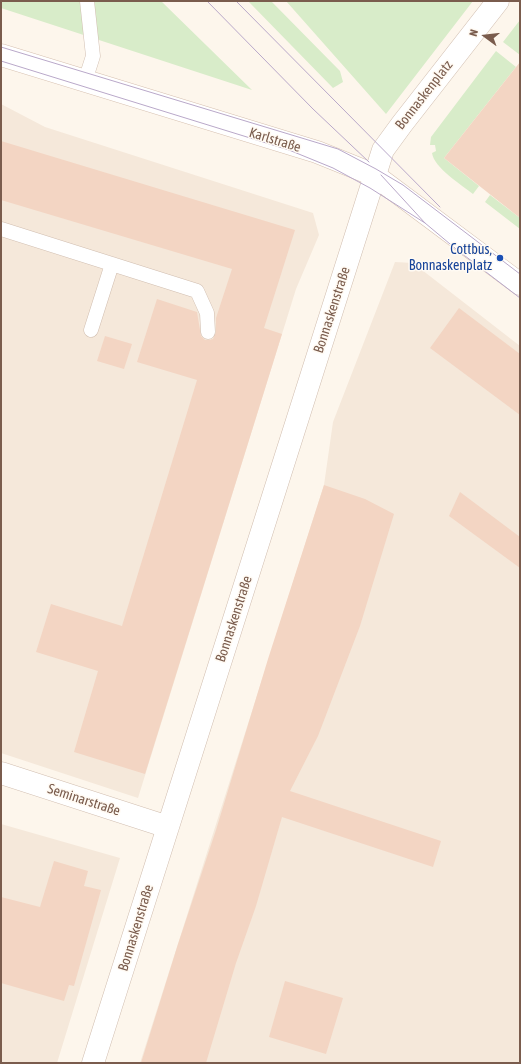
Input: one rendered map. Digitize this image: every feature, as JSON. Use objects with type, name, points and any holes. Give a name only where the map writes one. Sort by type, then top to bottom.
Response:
[{"type":"street","name":"Bonnaskenplatz","points":[[374,175],[383,150],[390,139],[498,1]]},
{"type":"street","name":"Karlstraße","points":[[1,55],[317,152],[374,175],[520,284]]},
{"type":"street","name":"Bonnaskenstraße","points":[[93,1063],[374,175]]},
{"type":"street","name":"Seminarstraße","points":[[1,773],[168,827]]},
{"type":"lane","points":[[85,81],[93,56],[87,1]]},
{"type":"lane","points":[[1,229],[197,291],[207,312],[208,332]]},
{"type":"lane","points":[[91,330],[112,264]]},
{"type":"shaded area","points":[[1,104],[45,127],[313,213],[319,235],[296,289],[138,798],[1,753]]},
{"type":"shaded area","points":[[395,262],[413,263],[520,346],[520,1063],[140,1063],[324,485],[333,422]]},
{"type":"shaded area","points":[[1,824],[120,858],[57,1063],[1,1063]]},
{"type":"green space","points":[[1,1],[161,1],[252,90],[1,8]]},
{"type":"green space","points":[[248,1],[271,1],[340,71],[343,82],[333,88]]},
{"type":"green space","points":[[286,1],[473,1],[386,114]]},
{"type":"green space","points":[[520,20],[520,55],[503,42]]},
{"type":"green space","points":[[496,51],[516,67],[444,158],[479,186],[473,194],[449,176],[434,159],[432,153],[436,151],[435,145],[430,145],[431,137]]},
{"type":"green space","points":[[490,195],[520,218],[520,229],[485,202]]},
{"type":"building","points":[[520,62],[520,218],[444,158]]},
{"type":"building","points":[[1,141],[295,230],[264,328],[282,334],[145,774],[74,752],[98,671],[36,652],[51,604],[122,626],[197,380],[137,362],[157,299],[197,312],[201,336],[205,340],[213,339],[216,332],[216,318],[232,269],[1,200]]},
{"type":"building","points":[[459,308],[520,354],[520,415],[430,348]]},
{"type":"building","points":[[105,336],[132,344],[124,369],[97,361]]},
{"type":"building","points":[[324,485],[365,499],[394,514],[360,626],[318,736],[290,791],[441,841],[433,867],[282,817],[256,906],[236,963],[206,1063],[141,1063],[178,944],[216,830],[268,659]]},
{"type":"building","points":[[460,492],[520,537],[520,568],[449,516]]},
{"type":"building","points":[[54,861],[88,871],[84,886],[101,890],[74,986],[69,985],[64,1001],[1,983],[1,897],[40,907]]},
{"type":"building","points":[[285,981],[343,998],[326,1054],[269,1037]]},
{"type":"tram line","points":[[207,1],[313,109],[369,162]]},
{"type":"tram line","points":[[236,1],[440,207]]},
{"type":"tram line","points":[[1,47],[338,149],[403,185],[520,274]]},
{"type":"tram line","points":[[1,61],[289,150],[333,168],[370,188],[425,223]]},
{"type":"tram line","points":[[381,175],[425,223],[520,298]]},
{"type":"place","name":"Cottbus, Bonnaskenplatz","points":[[500,258]]}]
